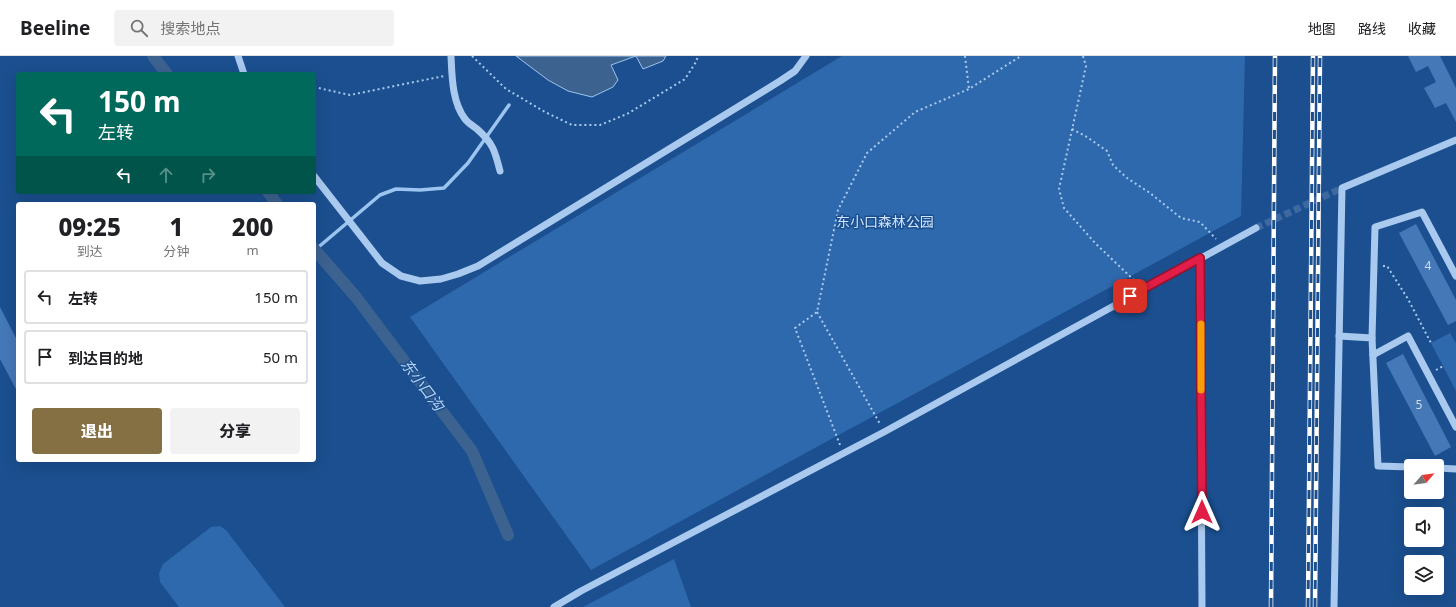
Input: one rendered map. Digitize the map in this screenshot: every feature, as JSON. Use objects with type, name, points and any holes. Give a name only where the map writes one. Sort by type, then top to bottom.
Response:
[{"type":"street","points":[[238,56],[243,72]]},
{"type":"street","points":[[451,56],[454,91],[459,108],[465,120],[489,140],[495,152],[500,171]]},
{"type":"street","points":[[316,179],[382,263],[400,276],[420,281],[441,279],[478,266],[780,81],[795,70],[806,58],[806,56]]},
{"type":"street","points":[[1334,607],[1342,188],[1456,140]]},
{"type":"street","points":[[1404,467],[1378,466],[1372,338],[1375,227],[1422,212],[1456,276]]},
{"type":"street","points":[[554,607],[581,591],[884,432],[1256,228]]},
{"type":"street","points":[[1200,258],[1202,607]]},
{"type":"street","points":[[1339,336],[1372,338]]},
{"type":"street","points":[[1373,355],[1408,336],[1456,427]]},
{"type":"street","points":[[1444,468],[1456,469]]},
{"type":"path","points":[[472,56],[506,89],[572,125],[600,125],[627,114],[685,79],[696,62],[698,56]]},
{"type":"path","points":[[965,56],[969,88]]},
{"type":"path","points":[[884,432],[817,312],[838,210],[867,153],[915,112],[969,88],[1021,56]]},
{"type":"path","points":[[1083,56],[1086,66],[1059,189],[1064,208],[1095,242],[1144,289]]},
{"type":"path","points":[[316,87],[350,95],[452,75]]},
{"type":"path","points":[[1072,128],[1087,136],[1107,151],[1113,165],[1127,178],[1150,193],[1181,218],[1200,222],[1222,246]]},
{"type":"path","points":[[1374,265],[1387,266],[1408,299],[1431,343]]},
{"type":"path","points":[[817,312],[795,328],[844,453]]},
{"type":"green space","name":"东小口森林公园","points":[[842,56],[1245,56],[1241,216],[591,570],[410,317]]},
{"type":"green space","points":[[1450,333],[1456,343],[1456,391],[1431,343]]},
{"type":"green space","points":[[220,526],[226,530],[285,607],[179,607],[160,582],[159,573],[163,564],[211,527]]},
{"type":"green space","points":[[674,559],[691,607],[583,607]]},
{"type":"shaded area","points":[[516,56],[636,56],[611,65],[618,80],[613,87],[592,97],[568,91],[548,80]]},
{"type":"shaded area","points":[[636,56],[666,56],[663,61],[643,69]]},
{"type":"building","points":[[1408,56],[1440,56],[1456,88],[1456,122],[1446,103],[1435,108],[1424,88],[1436,82],[1428,66],[1416,72]]},
{"type":"building","points":[[1416,224],[1456,300],[1456,321],[1448,325],[1399,233]]},
{"type":"building","points":[[0,307],[16,338],[16,389],[0,359]]},
{"type":"building","points":[[1403,354],[1451,447],[1435,456],[1386,363]]},
{"type":"waterway","name":"东小口沟","points":[[153,56],[165,72]]},
{"type":"waterway","points":[[316,249],[380,195],[396,189],[420,190],[444,188],[468,163],[509,105]]},
{"type":"waterway","name":"东小口沟","points":[[270,194],[276,202]]},
{"type":"waterway","name":"东小口沟","points":[[316,251],[356,297],[472,451],[508,535]]},
{"type":"tunnel","points":[[1256,228],[1342,188]]},
{"type":"railway","points":[[1271,607],[1275,56]]},
{"type":"railway","points":[[1308,607],[1313,56]]},
{"type":"railway","points":[[1315,607],[1320,56]]},
{"type":"slow traffic","points":[[1201,324],[1201,390]]},
{"type":"route","points":[[1130,296],[1200,258],[1202,512]]}]
